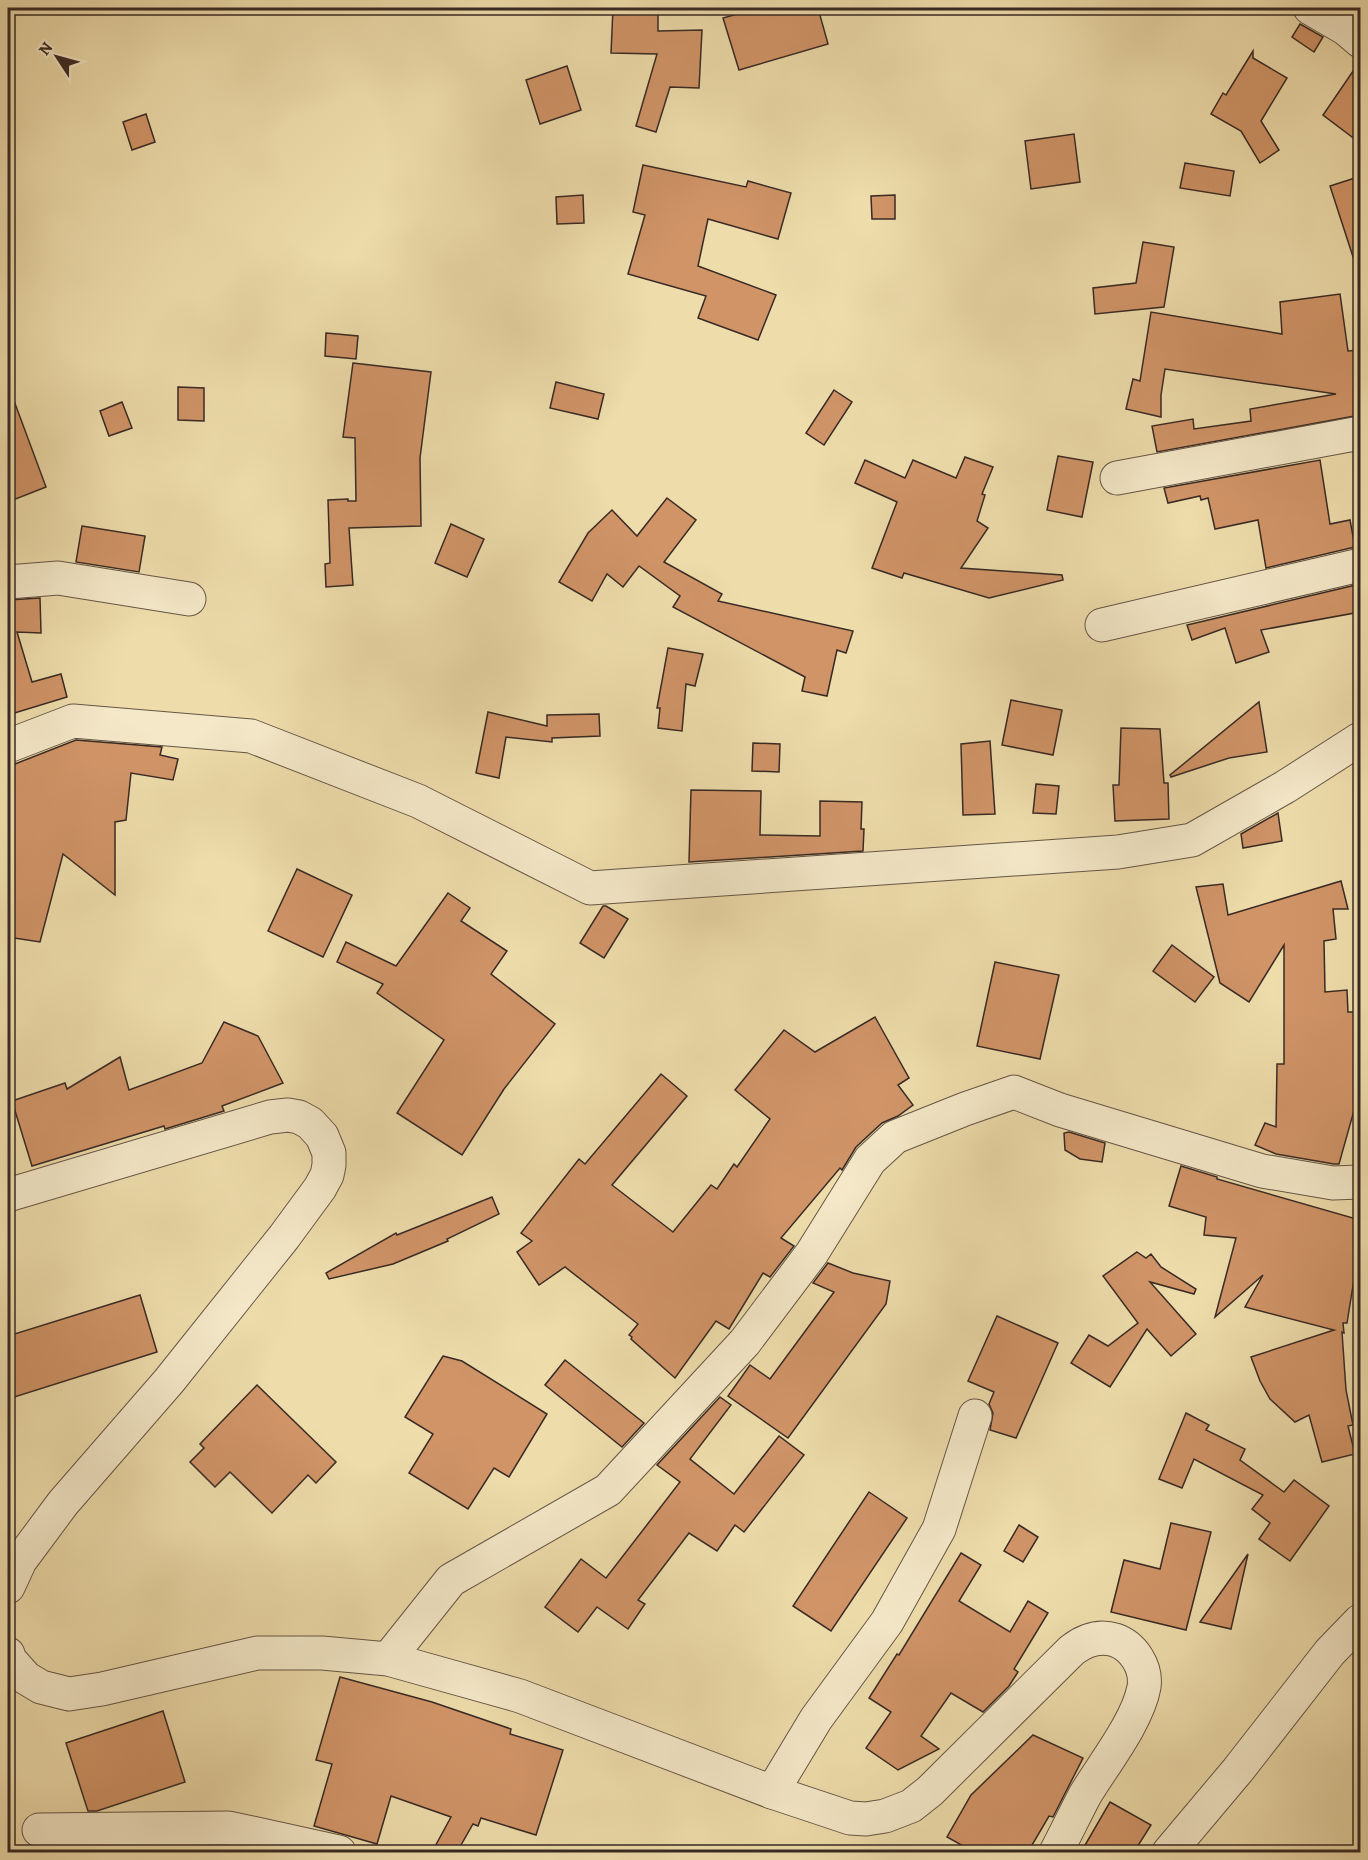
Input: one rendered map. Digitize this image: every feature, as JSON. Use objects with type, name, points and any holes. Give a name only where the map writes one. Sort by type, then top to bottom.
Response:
[{"type":"street","points":[[1310,8],[1346,29],[1360,41]]},
{"type":"street","points":[[1117,478],[1360,433]]},
{"type":"street","points":[[1102,625],[1360,565]]},
{"type":"street","points":[[8,582],[58,578],[189,599]]},
{"type":"street","points":[[8,746],[73,721],[251,736],[418,801],[590,888],[1118,852],[1192,840],[1285,787],[1360,739]]},
{"type":"street","points":[[388,1659],[451,1580],[608,1490],[745,1342],[813,1252],[870,1160],[896,1137],[965,1108],[1014,1092],[1060,1110],[1262,1171],[1333,1183],[1360,1182]]},
{"type":"street","points":[[8,1195],[270,1117],[288,1115],[310,1123],[322,1136],[329,1153],[329,1165],[323,1182],[284,1237],[169,1381],[63,1503],[20,1561],[8,1587]]},
{"type":"street","points":[[772,1792],[816,1719],[887,1622],[939,1529],[975,1416]]},
{"type":"street","points":[[1168,1852],[1238,1770],[1330,1652],[1360,1621]]},
{"type":"street","points":[[8,1654],[10,1660],[26,1678],[41,1688],[69,1694],[102,1689],[257,1653],[322,1653],[388,1659],[520,1696],[772,1792],[850,1818],[866,1819],[885,1816],[911,1806],[930,1791],[1072,1650],[1091,1639],[1108,1638],[1126,1646],[1134,1653],[1141,1664],[1145,1685],[1135,1714],[1084,1798],[1056,1852]]},
{"type":"street","points":[[39,1830],[229,1828],[339,1852]]},
{"type":"building","points":[[613,8],[658,8],[658,31],[702,30],[699,88],[670,87],[656,132],[636,126],[657,54],[611,53]]},
{"type":"building","points":[[759,8],[818,8],[828,44],[739,70],[723,18]]},
{"type":"building","points":[[1300,24],[1323,37],[1314,52],[1292,37]]},
{"type":"building","points":[[1253,51],[1253,58],[1287,78],[1261,121],[1279,150],[1260,163],[1241,131],[1211,114],[1223,93],[1226,95]]},
{"type":"building","points":[[1360,61],[1360,143],[1323,115]]},
{"type":"building","points":[[567,66],[581,110],[540,124],[526,80]]},
{"type":"building","points":[[146,114],[155,142],[132,150],[123,122]]},
{"type":"building","points":[[1074,134],[1080,182],[1031,189],[1025,141]]},
{"type":"building","points":[[1185,163],[1234,171],[1230,196],[1180,188]]},
{"type":"building","points":[[643,165],[746,187],[748,181],[791,193],[778,239],[708,219],[698,266],[776,295],[758,340],[698,318],[706,296],[628,274],[645,215],[633,212]]},
{"type":"building","points":[[1355,178],[1360,195],[1360,265],[1356,266],[1330,186]]},
{"type":"building","points":[[583,195],[584,223],[557,224],[556,197]]},
{"type":"building","points":[[895,195],[895,219],[872,219],[871,196]]},
{"type":"building","points":[[1143,242],[1174,247],[1164,307],[1095,314],[1093,288],[1136,283]]},
{"type":"building","points":[[1340,294],[1348,351],[1360,350],[1360,415],[1157,452],[1152,426],[1193,419],[1194,429],[1251,421],[1250,409],[1336,394],[1165,369],[1161,395],[1161,417],[1126,409],[1133,379],[1140,381],[1151,312],[1282,334],[1280,302]]},
{"type":"building","points":[[326,333],[358,336],[356,359],[325,356]]},
{"type":"building","points":[[353,363],[431,372],[420,458],[421,526],[349,528],[353,585],[326,587],[325,564],[330,563],[328,500],[356,501],[355,438],[343,437]]},
{"type":"building","points":[[556,382],[604,394],[598,419],[550,408]]},
{"type":"building","points":[[178,387],[204,388],[204,421],[178,420]]},
{"type":"building","points":[[8,390],[10,390],[46,487],[8,502]]},
{"type":"building","points":[[834,390],[852,402],[824,445],[806,433]]},
{"type":"building","points":[[122,402],[132,428],[109,436],[100,411]]},
{"type":"building","points":[[1058,456],[1093,462],[1082,517],[1047,510]]},
{"type":"building","points":[[965,457],[993,467],[982,494],[985,495],[977,521],[988,528],[961,568],[1062,575],[1063,580],[989,598],[904,573],[902,578],[872,568],[897,502],[855,483],[865,460],[905,478],[913,460],[956,478]]},
{"type":"building","points":[[1320,460],[1330,524],[1350,520],[1355,547],[1266,568],[1258,520],[1215,529],[1208,498],[1201,500],[1200,496],[1168,503],[1164,488]]},
{"type":"building","points":[[667,498],[696,520],[664,562],[722,594],[718,601],[853,631],[846,653],[837,650],[827,696],[802,691],[805,677],[673,607],[680,596],[639,566],[623,587],[607,574],[592,601],[559,582],[588,533],[612,510],[637,536]]},
{"type":"building","points":[[451,524],[484,539],[467,577],[435,563]]},
{"type":"building","points":[[82,526],[145,536],[139,572],[76,562]]},
{"type":"building","points":[[1360,584],[1360,612],[1261,630],[1269,652],[1236,663],[1225,628],[1192,640],[1187,625]]},
{"type":"building","points":[[40,598],[41,633],[17,632],[32,682],[61,674],[67,697],[8,715],[8,600]]},
{"type":"building","points":[[668,648],[703,654],[695,686],[686,684],[682,731],[658,728],[660,708],[657,708]]},
{"type":"building","points":[[1011,700],[1062,710],[1053,755],[1002,745]]},
{"type":"building","points":[[1259,702],[1267,752],[1229,758],[1171,777],[1170,775]]},
{"type":"building","points":[[488,712],[547,726],[547,715],[599,714],[600,736],[552,738],[552,742],[506,737],[499,778],[476,773]]},
{"type":"building","points":[[1121,728],[1160,729],[1164,783],[1168,783],[1169,819],[1115,821],[1113,785],[1119,785]]},
{"type":"building","points":[[76,740],[162,747],[160,755],[178,759],[173,780],[131,773],[126,820],[115,822],[115,895],[63,854],[40,942],[8,937],[8,764],[15,764]]},
{"type":"building","points":[[990,741],[995,814],[963,815],[961,744]]},
{"type":"building","points":[[753,743],[780,744],[779,772],[752,771]]},
{"type":"building","points":[[1036,784],[1059,786],[1056,814],[1033,813]]},
{"type":"building","points":[[691,790],[761,791],[760,835],[820,836],[820,801],[862,802],[863,851],[689,862]]},
{"type":"building","points":[[1278,813],[1282,841],[1243,848],[1241,834]]},
{"type":"building","points":[[297,869],[352,895],[323,957],[268,931]]},
{"type":"building","points":[[1341,881],[1348,909],[1333,909],[1336,939],[1324,941],[1325,992],[1347,990],[1348,1012],[1356,1012],[1355,1107],[1339,1164],[1334,1164],[1276,1154],[1255,1145],[1265,1123],[1276,1127],[1277,1064],[1284,1064],[1284,945],[1249,1002],[1220,983],[1196,887],[1223,884],[1228,915]]},
{"type":"building","points":[[448,893],[470,908],[461,921],[507,951],[491,974],[555,1024],[504,1089],[462,1155],[397,1113],[444,1040],[377,993],[383,984],[337,962],[346,942],[396,966]]},
{"type":"building","points":[[603,906],[628,919],[604,958],[580,943]]},
{"type":"building","points":[[1172,945],[1214,977],[1195,1002],[1153,971]]},
{"type":"building","points":[[995,962],[1059,975],[1040,1059],[977,1046]]},
{"type":"building","points":[[875,1017],[909,1078],[898,1085],[913,1105],[898,1116],[882,1123],[856,1147],[842,1170],[840,1168],[781,1238],[794,1246],[770,1277],[763,1273],[729,1329],[716,1321],[675,1378],[631,1339],[629,1335],[638,1324],[565,1267],[539,1285],[517,1252],[532,1241],[521,1233],[579,1159],[585,1164],[661,1074],[687,1096],[612,1185],[673,1232],[711,1185],[717,1189],[734,1164],[737,1167],[770,1119],[735,1090],[784,1030],[815,1052]]},
{"type":"building","points":[[224,1022],[258,1036],[283,1083],[222,1106],[224,1111],[165,1129],[164,1126],[32,1166],[12,1101],[65,1083],[67,1089],[120,1057],[129,1090],[202,1063]]},
{"type":"building","points":[[1069,1132],[1105,1143],[1102,1162],[1080,1159],[1065,1150],[1064,1133]]},
{"type":"building","points":[[1181,1166],[1217,1177],[1217,1179],[1360,1220],[1360,1242],[1347,1323],[1343,1323],[1344,1333],[1342,1332],[1346,1390],[1353,1425],[1348,1426],[1355,1454],[1322,1462],[1309,1415],[1295,1422],[1270,1399],[1251,1357],[1334,1330],[1245,1307],[1263,1275],[1215,1317],[1236,1238],[1204,1235],[1206,1217],[1169,1206]]},
{"type":"building","points":[[492,1197],[499,1214],[447,1239],[448,1241],[393,1264],[329,1279],[326,1273],[396,1233],[397,1235]]},
{"type":"building","points":[[1137,1252],[1146,1258],[1151,1254],[1161,1267],[1196,1289],[1194,1294],[1150,1282],[1196,1334],[1171,1356],[1147,1329],[1110,1387],[1071,1363],[1089,1335],[1108,1346],[1138,1323],[1103,1276]]},
{"type":"building","points":[[828,1263],[853,1273],[890,1281],[886,1304],[788,1438],[728,1396],[750,1365],[770,1379],[834,1292],[813,1283]]},
{"type":"building","points":[[140,1295],[157,1352],[8,1399],[8,1336]]},
{"type":"building","points":[[997,1316],[1058,1343],[1016,1438],[990,1430],[993,1413],[989,1404],[994,1392],[968,1381]]},
{"type":"building","points":[[443,1356],[462,1361],[547,1414],[509,1477],[494,1468],[468,1509],[409,1473],[433,1434],[405,1417]]},
{"type":"building","points":[[565,1360],[644,1423],[622,1447],[545,1385]]},
{"type":"building","points":[[257,1385],[336,1462],[316,1483],[308,1475],[272,1513],[230,1472],[215,1487],[190,1462],[204,1448],[200,1444]]},
{"type":"building","points":[[720,1397],[731,1405],[690,1459],[734,1494],[779,1436],[804,1455],[744,1532],[735,1525],[717,1551],[689,1533],[638,1600],[645,1604],[628,1629],[597,1607],[578,1632],[545,1607],[581,1559],[606,1578],[680,1482],[657,1465]]},
{"type":"building","points":[[1186,1413],[1209,1425],[1206,1430],[1245,1449],[1240,1460],[1284,1492],[1294,1480],[1329,1506],[1290,1561],[1259,1539],[1270,1523],[1252,1509],[1263,1495],[1194,1459],[1182,1488],[1159,1479]]},
{"type":"building","points":[[869,1492],[907,1518],[831,1631],[793,1606]]},
{"type":"building","points":[[1171,1523],[1211,1532],[1186,1630],[1111,1612],[1124,1560],[1160,1569]]},
{"type":"building","points":[[1019,1525],[1038,1537],[1023,1562],[1004,1551]]},
{"type":"building","points":[[961,1553],[981,1565],[959,1601],[1010,1632],[1028,1601],[1048,1613],[1014,1669],[1018,1672],[1009,1686],[983,1712],[951,1693],[921,1736],[939,1749],[898,1770],[866,1748],[891,1712],[869,1698],[897,1654],[899,1655]]},
{"type":"building","points":[[1248,1554],[1231,1629],[1200,1622]]},
{"type":"building","points":[[340,1677],[432,1702],[511,1729],[510,1734],[563,1750],[536,1835],[481,1818],[478,1826],[473,1824],[457,1852],[432,1852],[451,1817],[391,1796],[377,1844],[314,1826],[332,1764],[316,1760]]},
{"type":"building","points":[[163,1711],[185,1782],[97,1811],[88,1811],[66,1743]]},
{"type":"building","points":[[1033,1735],[1083,1758],[1053,1817],[1049,1816],[1028,1852],[974,1852],[947,1837],[971,1795]]},
{"type":"building","points":[[1110,1802],[1151,1825],[1134,1852],[1081,1852]]}]
